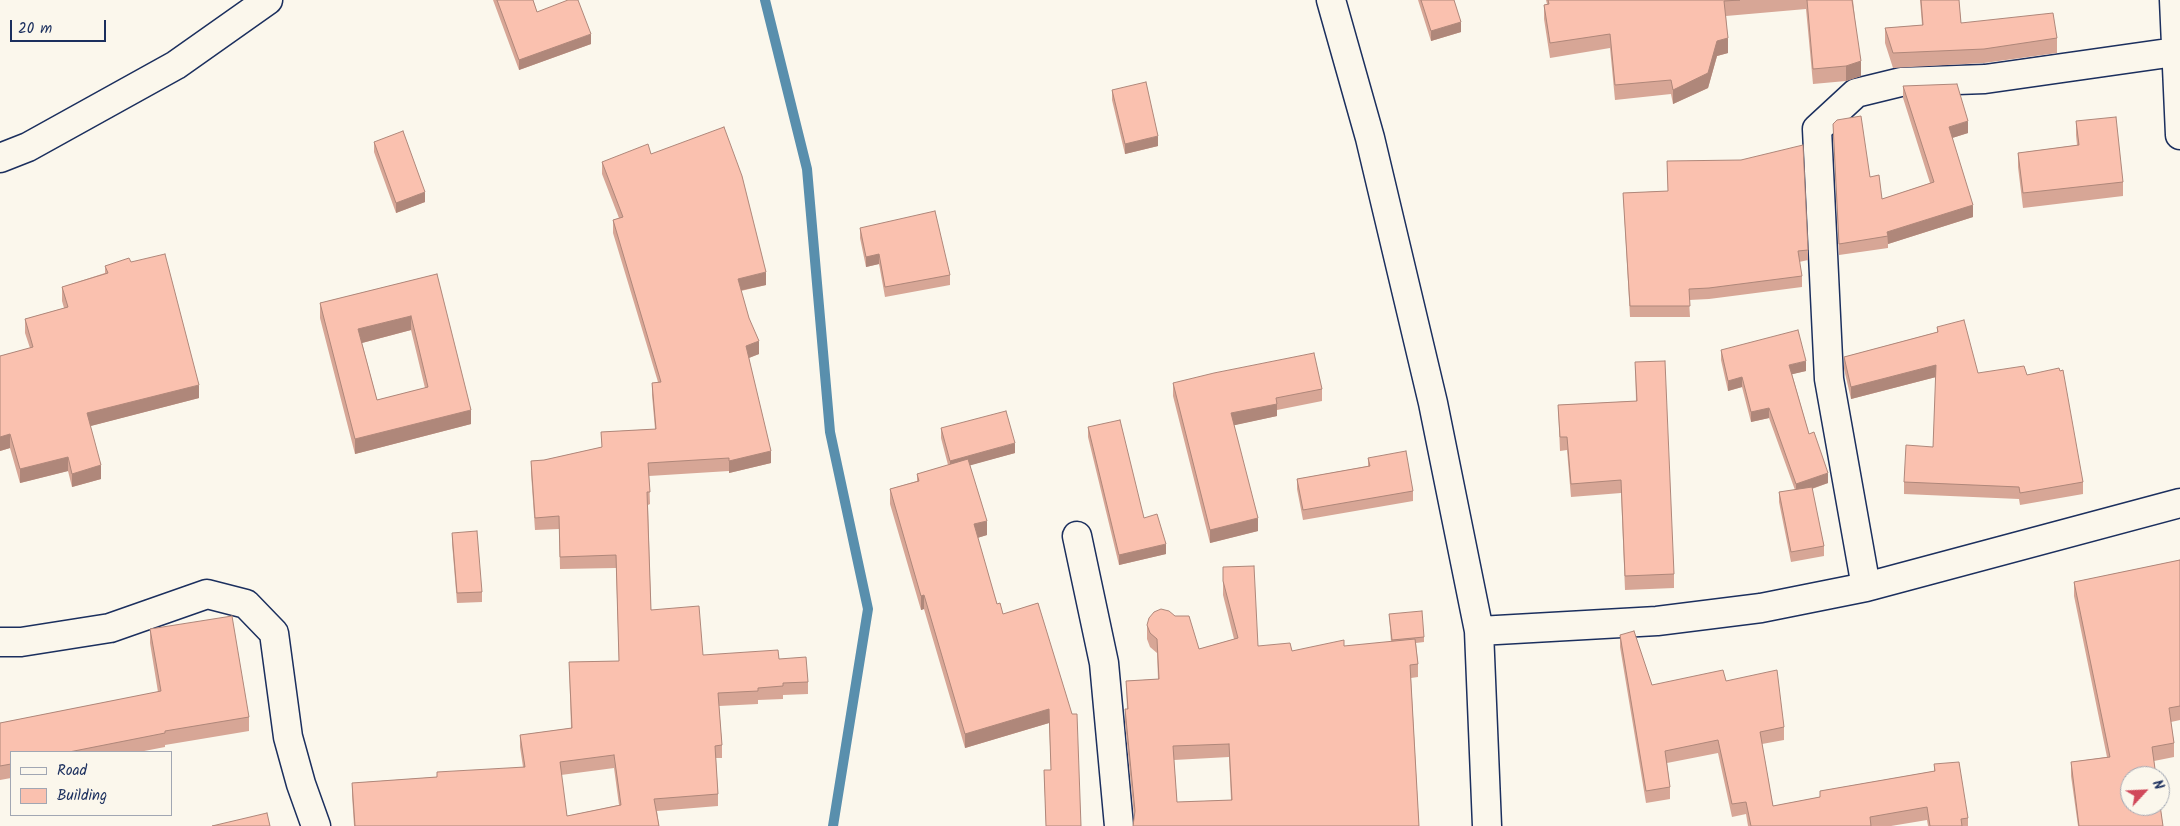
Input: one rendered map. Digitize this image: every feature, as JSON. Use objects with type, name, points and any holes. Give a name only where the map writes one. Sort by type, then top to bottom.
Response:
[{"type":"street","points":[[0,158],[36,142],[176,65],[268,0]]},
{"type":"street","points":[[1331,0],[1370,138],[1433,403],[1478,631],[1487,826]]},
{"type":"street","points":[[2174,0],[2180,135]]},
{"type":"street","points":[[1866,586],[1829,379],[1817,129],[1856,93],[1901,82],[1985,79],[2175,52]]},
{"type":"street","points":[[1478,631],[1657,621],[1761,608],[1866,586],[2180,503]]},
{"type":"street","points":[[1077,536],[1104,663],[1119,826]]},
{"type":"street","points":[[0,642],[21,642],[110,628],[208,594],[246,604],[274,633],[288,737],[301,784],[316,826]]},
{"type":"building","points":[[497,0],[533,0],[537,12],[568,0],[578,0],[591,34],[519,60]]},
{"type":"building","points":[[1421,0],[1454,0],[1461,22],[1431,31]]},
{"type":"building","points":[[1548,0],[1740,0],[1724,1],[1728,38],[1717,41],[1708,73],[1673,90],[1671,80],[1615,85],[1610,34],[1550,43],[1544,5],[1549,4]]},
{"type":"building","points":[[1807,0],[1852,0],[1861,61],[1846,66],[1813,69]]},
{"type":"building","points":[[1921,0],[1959,0],[1961,23],[2053,13],[2057,38],[1984,49],[1893,53],[1885,28],[1923,25]]},
{"type":"building","points":[[1146,82],[1158,136],[1125,144],[1112,90]]},
{"type":"building","points":[[1957,84],[1968,121],[1949,127],[1973,205],[1887,232],[1888,236],[1839,244],[1833,124],[1837,120],[1861,116],[1870,177],[1879,175],[1882,199],[1934,182],[1903,86]]},
{"type":"building","points":[[2116,117],[2123,182],[2023,193],[2018,153],[2079,145],[2076,121]]},
{"type":"building","points":[[724,127],[742,176],[766,272],[738,279],[749,318],[759,341],[746,346],[771,451],[729,461],[729,458],[648,463],[650,492],[647,492],[651,610],[699,606],[703,655],[778,650],[779,659],[806,657],[808,682],[783,683],[783,686],[758,688],[758,691],[718,693],[722,745],[715,746],[718,794],[654,799],[659,826],[355,826],[352,783],[437,777],[437,772],[525,767],[520,735],[572,728],[569,662],[619,661],[616,555],[560,557],[559,516],[535,518],[531,461],[544,460],[602,447],[601,432],[656,429],[652,383],[661,382],[613,220],[623,217],[602,162],[648,144],[651,154]],"holes":[[[614,755],[621,805],[567,816],[560,762]]]},
{"type":"building","points":[[403,131],[425,192],[396,203],[374,142]]},
{"type":"building","points":[[1803,145],[1808,250],[1798,251],[1802,276],[1689,289],[1690,306],[1630,306],[1623,193],[1668,191],[1667,161],[1741,160]]},
{"type":"building","points":[[935,211],[950,275],[885,287],[879,254],[866,257],[860,228]]},
{"type":"building","points":[[165,254],[199,385],[87,413],[101,465],[72,474],[68,457],[20,469],[10,434],[0,437],[0,356],[33,347],[25,319],[68,307],[62,287],[108,273],[105,266],[129,258],[131,262]]},
{"type":"building","points":[[437,274],[471,410],[355,439],[320,303]],"holes":[[[411,316],[428,387],[377,400],[358,329]]]},
{"type":"building","points":[[1964,320],[1978,373],[2024,366],[2027,375],[2059,368],[2060,371],[2063,370],[2083,482],[2020,493],[2019,487],[1904,482],[1906,445],[1933,447],[1936,365],[1851,387],[1844,357],[1938,332],[1937,327]]},
{"type":"building","points":[[1798,330],[1806,361],[1789,365],[1809,434],[1814,432],[1828,473],[1796,484],[1769,408],[1751,412],[1742,377],[1728,381],[1721,350]]},
{"type":"building","points":[[1314,353],[1322,389],[1276,398],[1277,404],[1231,413],[1258,518],[1210,530],[1173,383]]},
{"type":"building","points":[[1665,361],[1674,574],[1625,576],[1621,480],[1571,484],[1567,437],[1560,437],[1558,405],[1637,401],[1635,362]]},
{"type":"building","points":[[1006,411],[1015,443],[950,461],[941,428]]},
{"type":"building","points":[[1120,420],[1144,518],[1157,514],[1166,544],[1119,555],[1088,427]]},
{"type":"building","points":[[1406,451],[1413,491],[1303,510],[1297,479],[1370,466],[1368,458]]},
{"type":"building","points":[[968,459],[987,521],[974,524],[997,604],[1000,603],[1003,614],[1038,603],[1072,714],[1077,714],[1081,826],[1046,826],[1044,770],[1051,770],[1049,709],[965,734],[924,595],[921,596],[890,489],[919,481],[917,474]]},
{"type":"building","points":[[1812,487],[1824,546],[1791,552],[1779,492]]},
{"type":"building","points":[[477,531],[482,592],[457,593],[452,533]]},
{"type":"building","points":[[2180,560],[2180,706],[2169,708],[2174,743],[2152,747],[2155,766],[2120,766],[2120,816],[2162,816],[2163,826],[2079,826],[2071,762],[2110,757],[2074,582]]},
{"type":"building","points":[[1254,566],[1258,646],[1290,643],[1292,651],[1344,640],[1344,646],[1415,639],[1418,664],[1410,665],[1419,826],[1133,826],[1135,811],[1125,709],[1128,709],[1126,681],[1159,679],[1157,639],[1150,633],[1147,625],[1149,618],[1154,612],[1161,609],[1169,611],[1175,616],[1189,616],[1199,649],[1238,638],[1223,581],[1223,567]],"holes":[[[1229,744],[1232,800],[1177,802],[1173,746]]]},
{"type":"building","points":[[1422,611],[1424,637],[1392,640],[1389,614]]},
{"type":"building","points":[[232,616],[249,717],[165,731],[165,733],[74,751],[10,751],[10,764],[0,766],[0,723],[161,691],[150,629]]},
{"type":"building","points":[[1634,631],[1652,685],[1723,670],[1726,681],[1777,670],[1784,727],[1760,732],[1773,806],[1820,797],[1820,791],[1935,771],[1934,764],[1959,762],[1968,818],[1961,819],[1962,826],[1930,826],[1927,807],[1870,817],[1871,826],[1751,826],[1746,802],[1732,804],[1718,740],[1665,751],[1670,787],[1646,791],[1620,635]]},
{"type":"building","points":[[267,813],[270,826],[212,826]]},
{"type":"waterway","points":[[765,0],[807,169],[830,432],[868,609],[833,826]]}]
